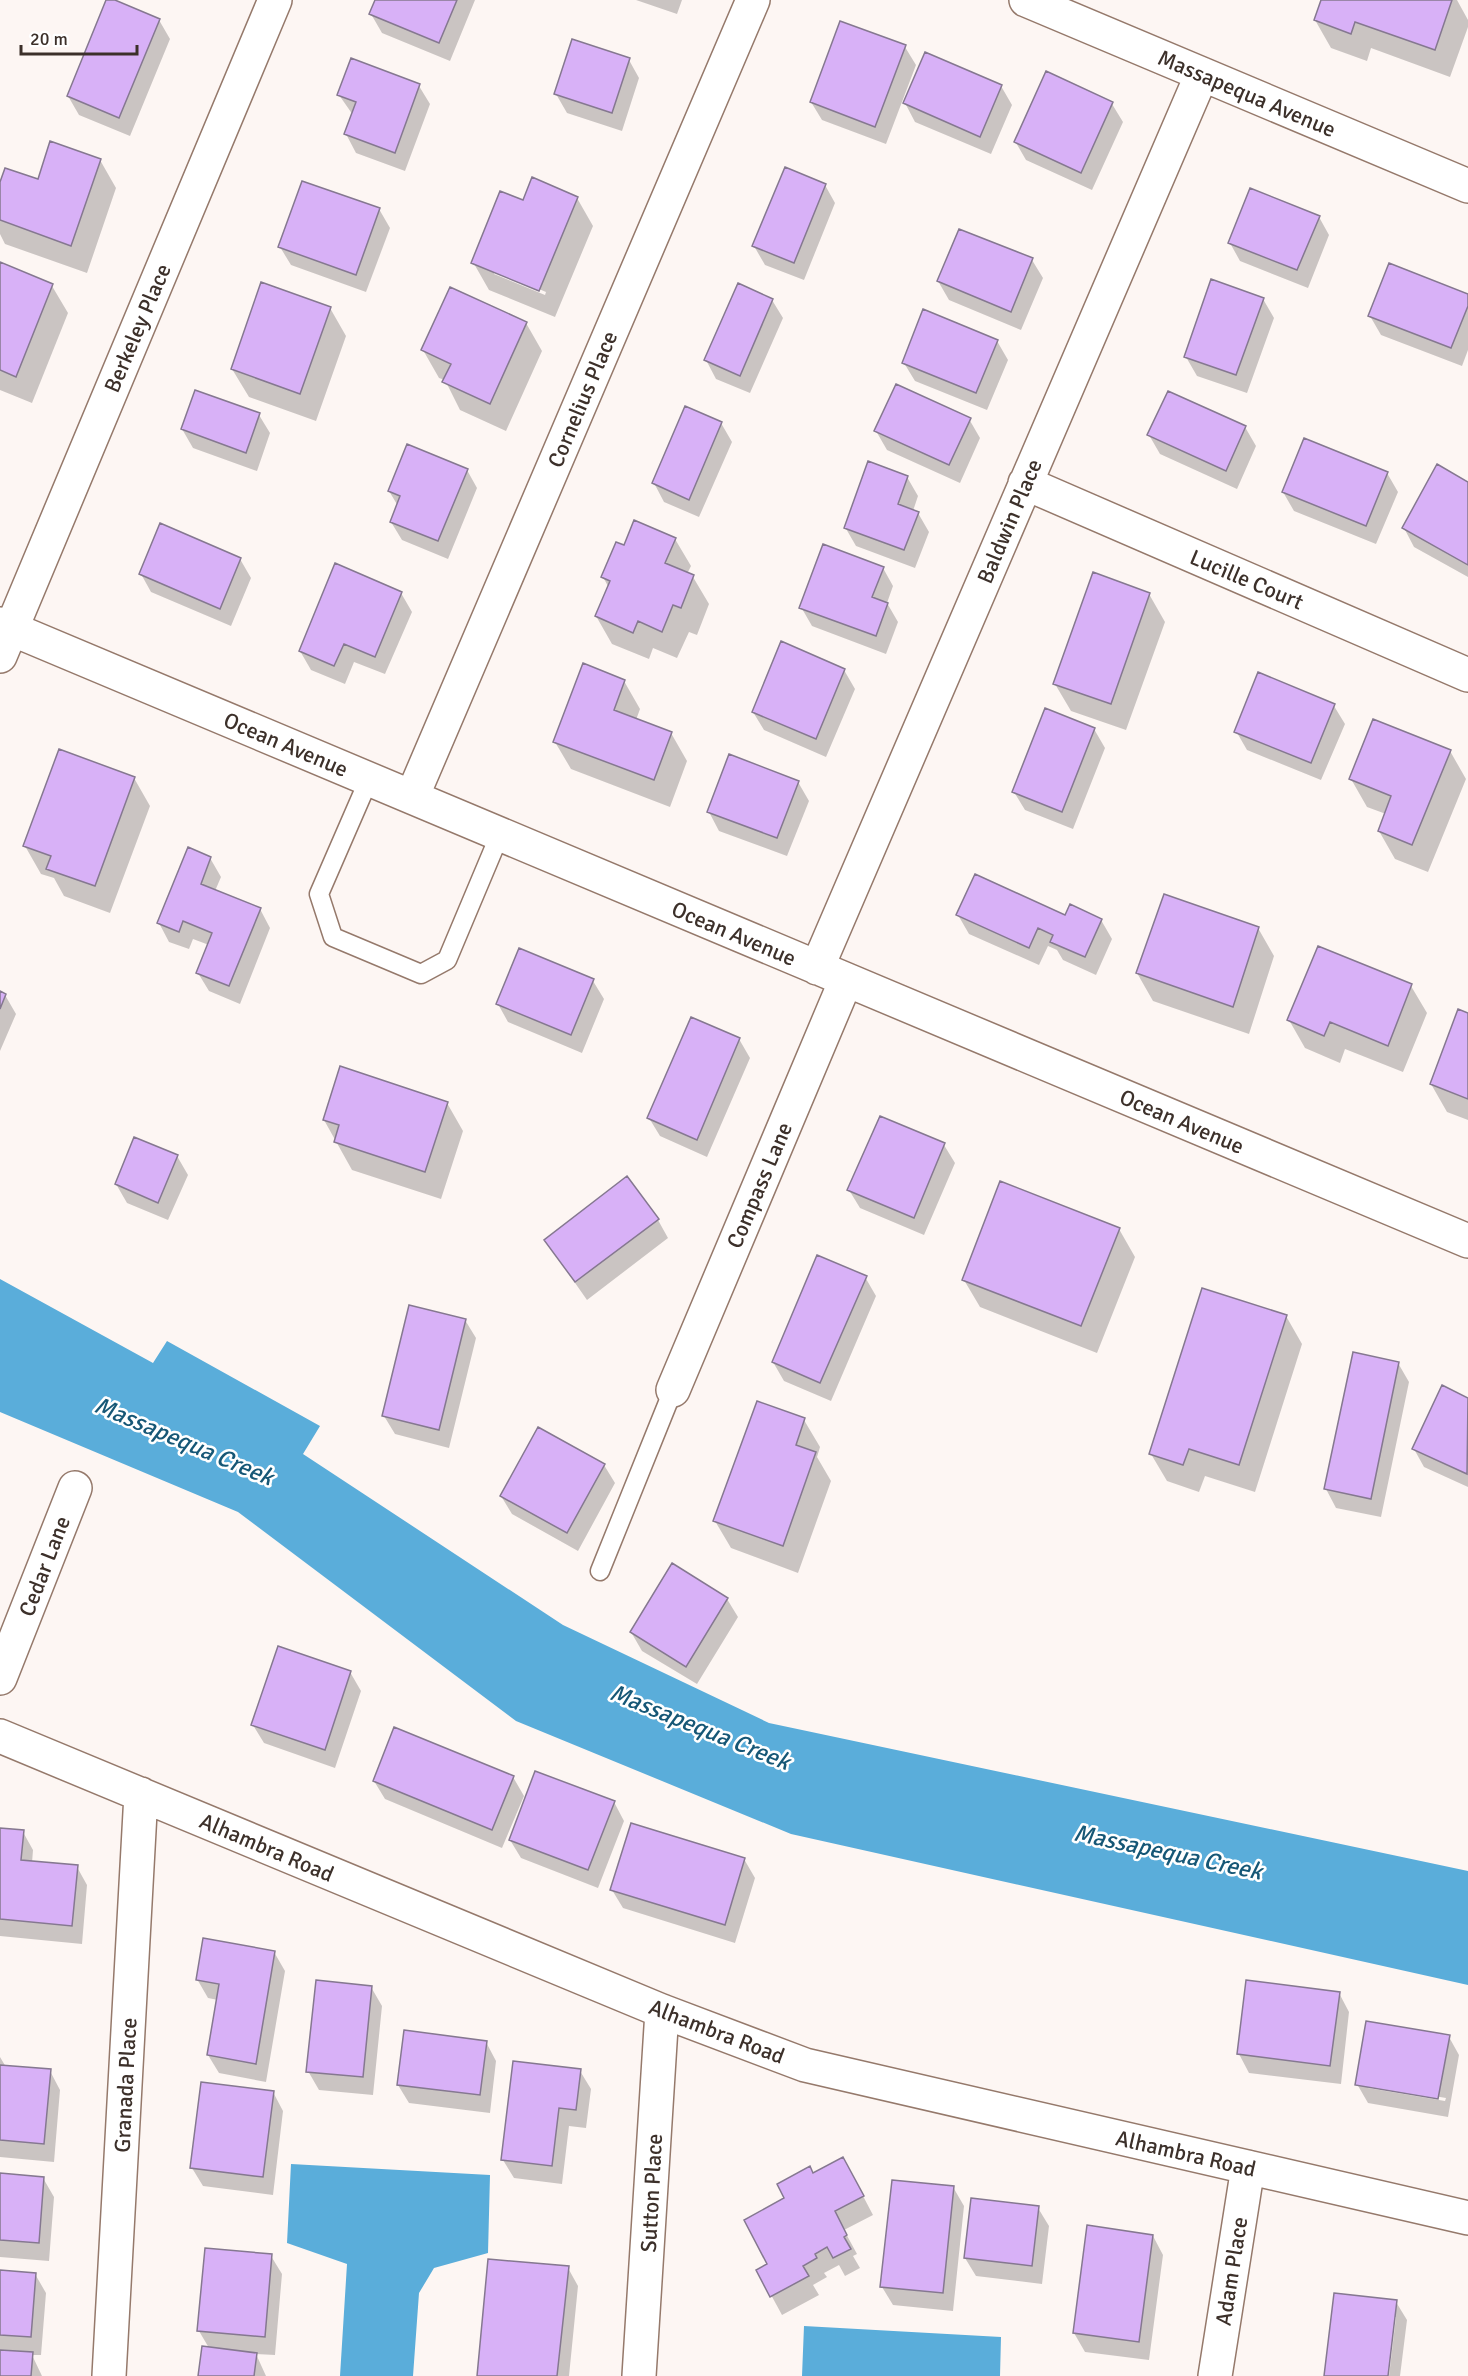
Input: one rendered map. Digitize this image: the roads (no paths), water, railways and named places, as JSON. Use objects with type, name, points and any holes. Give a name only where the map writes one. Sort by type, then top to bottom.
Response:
[{"type":"street","name":"Berkeley Place","points":[[4,636],[274,0]]},
{"type":"street","name":"Cornelius Place","points":[[412,797],[753,0]]},
{"type":"street","name":"Massapequa Avenue","points":[[1026,0],[1468,186]]},
{"type":"street","name":"Baldwin Place","points":[[831,974],[1025,483],[1202,74]]},
{"type":"street","name":"Lucille Court","points":[[1025,483],[1468,675]]},
{"type":"street","name":"Ocean Avenue","points":[[4,636],[369,779],[1468,1241]]},
{"type":"street","name":"Compass Lane","points":[[673,1390],[831,974]]},
{"type":"street","name":"Cedar Lane","points":[[0,1678],[75,1488]]},
{"type":"street","name":"Alhambra Road","points":[[0,1736],[662,2011],[805,2065],[1468,2218]]},
{"type":"street","name":"Granada Place","points":[[109,2376],[141,1794]]},
{"type":"street","name":"Sutton Place","points":[[639,2376],[662,2011]]},
{"type":"street","name":"Adam Place","points":[[1215,2376],[1248,2167]]},
{"type":"lane","points":[[369,779],[320,894],[333,937],[344,942],[421,974],[447,960],[500,834]]},
{"type":"lane","points":[[600,1570],[673,1390]]},
{"type":"water","name":"Massapequa Creek","points":[[0,1279],[153,1363],[167,1341],[320,1426],[303,1454],[563,1625],[769,1723],[1468,1871],[1468,1985],[791,1834],[516,1721],[238,1512],[0,1412]]},
{"type":"water","points":[[291,2164],[490,2175],[488,2253],[434,2268],[419,2293],[413,2376],[340,2376],[347,2264],[287,2243]]},
{"type":"water","points":[[804,2326],[1001,2337],[1000,2376],[802,2376]]}]
